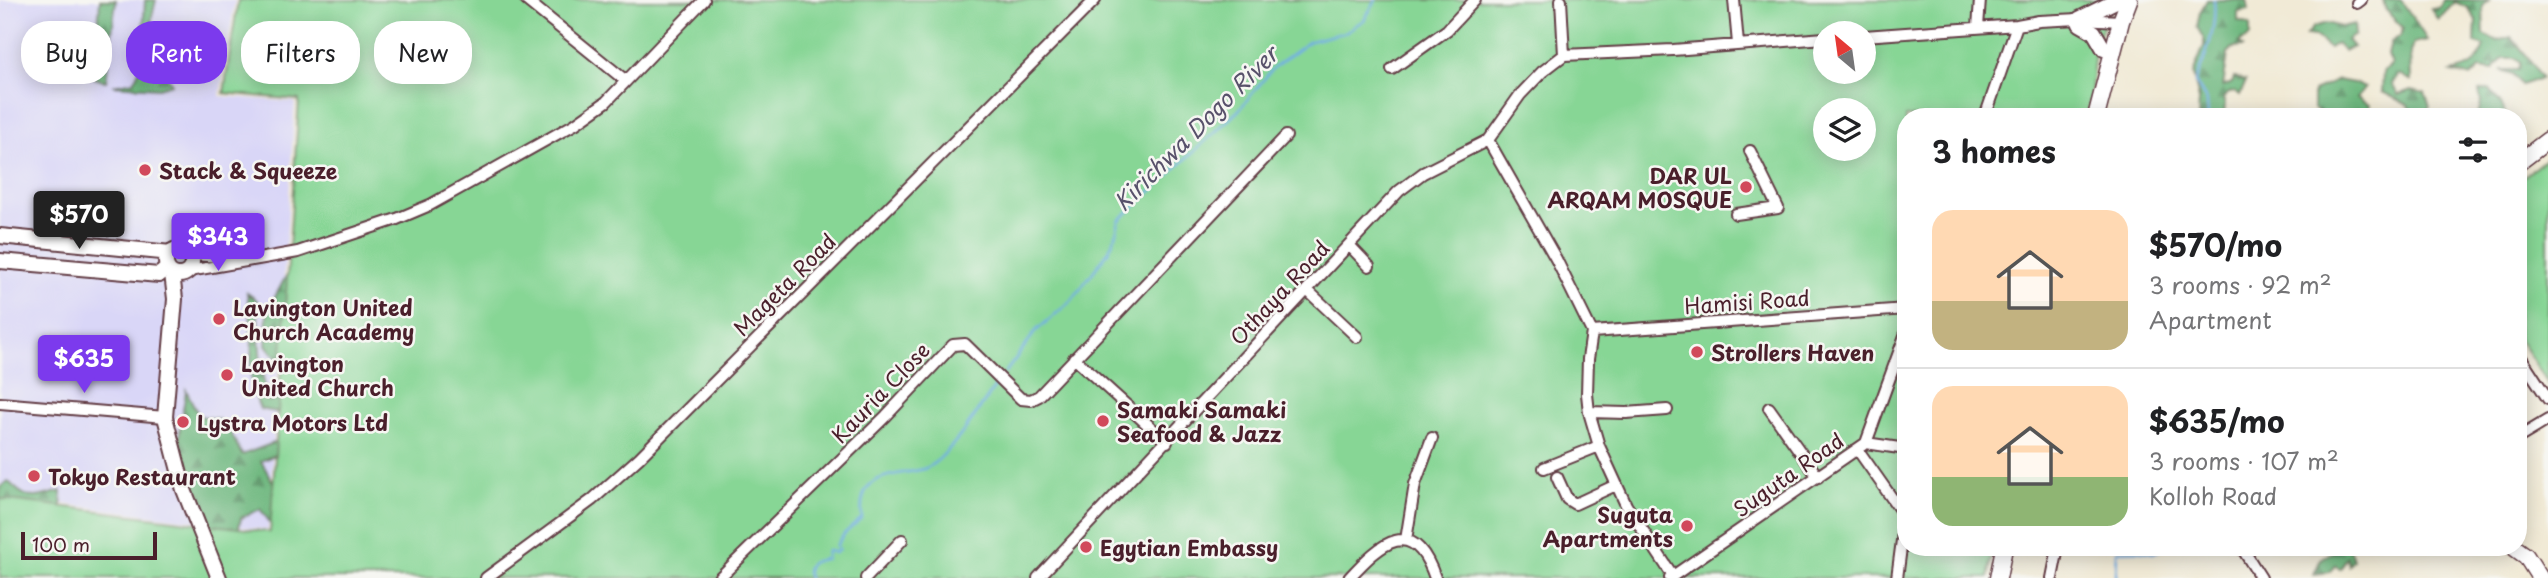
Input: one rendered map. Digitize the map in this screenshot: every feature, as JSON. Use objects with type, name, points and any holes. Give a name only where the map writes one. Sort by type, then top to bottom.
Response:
[{"type":"main road","points":[[2097,108],[2101,90],[2106,82],[2119,0]]},
{"type":"main road","points":[[2101,90],[2098,81],[2104,49],[2129,0]]},
{"type":"main road","points":[[2527,156],[2548,140]]},
{"type":"main road","points":[[1998,578],[2002,556]]},
{"type":"main road","points":[[2526,556],[2540,578]]},
{"type":"street","points":[[526,0],[626,81]]},
{"type":"street","points":[[0,261],[159,275],[298,252],[421,210],[575,124],[606,102],[704,0]]},
{"type":"street","name":"Mageta Road","points":[[485,578],[592,500],[639,458],[1095,0]]},
{"type":"street","points":[[1392,69],[1447,30],[1475,0]]},
{"type":"street","points":[[1561,0],[1564,55],[1813,39]]},
{"type":"street","points":[[1734,0],[1738,44]]},
{"type":"street","points":[[1978,27],[1980,0]]},
{"type":"street","points":[[2079,21],[2119,0]]},
{"type":"street","points":[[1876,35],[2079,21],[2115,24]]},
{"type":"street","points":[[2079,21],[2094,32],[2104,49]]},
{"type":"street","points":[[1988,108],[2017,26]]},
{"type":"street","name":"Othaya Road","points":[[1038,578],[1409,182],[1488,140],[1520,95],[1542,72],[1564,55]]},
{"type":"street","name":"Kauria Close","points":[[719,578],[886,416],[953,345],[964,344],[1021,399],[1027,401],[1039,396],[1286,136]]},
{"type":"street","points":[[1488,140],[1556,259],[1592,332],[1587,372],[1588,412],[1599,446],[1626,505],[1671,577]]},
{"type":"street","points":[[1736,214],[1778,208],[1751,151]]},
{"type":"street","points":[[0,236],[170,253],[180,249],[191,255],[248,259]]},
{"type":"street","points":[[1349,245],[1369,266]]},
{"type":"street","points":[[170,253],[167,258],[178,272],[165,417],[184,490],[219,578]]},
{"type":"street","points":[[178,272],[192,263],[191,255]]},
{"type":"street","points":[[1307,290],[1357,337]]},
{"type":"street","name":"Hamisi Road","points":[[1592,332],[1897,310]]},
{"type":"street","name":"Suguta Road","points":[[1671,577],[1862,446],[1897,356]]},
{"type":"street","points":[[1074,358],[1167,442]]},
{"type":"street","points":[[2527,367],[2548,399]]},
{"type":"street","points":[[0,403],[165,417]]},
{"type":"street","points":[[1769,408],[1818,477]]},
{"type":"street","points":[[1588,412],[1626,414],[1667,410]]},
{"type":"street","points":[[2527,433],[2548,420]]},
{"type":"street","points":[[1406,540],[1415,484],[1424,453],[1432,438]]},
{"type":"street","points":[[1544,468],[1599,446]]},
{"type":"street","points":[[1862,446],[1897,448]]},
{"type":"street","points":[[1862,446],[1897,504]]},
{"type":"street","points":[[1557,477],[1567,499],[1575,504],[1616,485]]},
{"type":"street","points":[[866,578],[902,540]]},
{"type":"street","points":[[1349,578],[1381,546],[1406,540],[1426,554],[1435,578]]},
{"type":"street","points":[[1896,578],[1899,556]]},
{"type":"street","points":[[2052,578],[2056,556]]},
{"type":"street","points":[[2247,556],[2261,578]]},
{"type":"shaded area","points":[[0,0],[235,0],[227,51],[227,21],[126,21],[126,84],[222,84],[220,96],[295,102],[268,530],[0,496]]},
{"type":"green space","points":[[100,0],[116,0],[112,32],[112,21],[98,21]]},
{"type":"green space","points":[[145,0],[156,0],[152,21],[144,21]]},
{"type":"green space","points":[[238,0],[2114,0],[2095,47],[2088,108],[1897,108],[1897,556],[1992,556],[1988,578],[0,578],[0,499],[270,532],[299,100],[224,93]]},
{"type":"green space","points":[[2207,0],[2247,0],[2249,10],[2238,12],[2238,21],[2250,25],[2250,36],[2239,43],[2243,47],[2233,48],[2228,53],[2223,87],[2232,83],[2234,78],[2246,81],[2240,95],[2236,92],[2229,93],[2223,98],[2225,108],[2199,108],[2193,74],[2204,46],[2204,39],[2197,27],[2200,12]]},
{"type":"green space","points":[[2383,0],[2401,0],[2427,40],[2414,43],[2410,52],[2411,81],[2399,74],[2392,84],[2398,95],[2412,90],[2425,93],[2429,108],[2410,108],[2382,92],[2383,72],[2392,65],[2388,55],[2391,42],[2400,36],[2403,28],[2385,9]]},
{"type":"green space","points":[[2444,0],[2489,0],[2483,6],[2484,34],[2497,41],[2511,37],[2542,78],[2521,85],[2513,74],[2501,70],[2518,70],[2520,63],[2514,58],[2503,58],[2493,70],[2480,68],[2471,77],[2452,72],[2472,65],[2479,58],[2484,46],[2475,43],[2476,20],[2467,7],[2455,2],[2438,20],[2431,9],[2440,8]]},
{"type":"green space","points":[[2326,23],[2341,27],[2354,24],[2355,35],[2347,40],[2353,47],[2343,51],[2336,43],[2329,48],[2314,36],[2306,35],[2313,27]]},
{"type":"green space","points":[[2338,80],[2354,83],[2365,88],[2357,97],[2370,108],[2313,108],[2313,91]]},
{"type":"green space","points":[[126,83],[172,84],[159,88],[113,85]]},
{"type":"green space","points":[[2490,89],[2503,108],[2480,108],[2479,91]]},
{"type":"green space","points":[[2548,157],[2548,383],[2527,352],[2527,174]]},
{"type":"green space","points":[[721,175],[753,181],[758,225],[718,223],[725,261],[660,326],[628,300],[608,331],[608,370],[551,405],[557,427],[549,441],[520,429],[538,454],[518,444],[464,441],[440,429],[440,472],[415,457],[396,470],[389,490],[369,501],[345,499],[326,486],[318,467],[306,451],[286,450],[261,461],[277,489],[282,510],[272,525],[260,509],[241,518],[238,532],[252,534],[225,564],[211,539],[184,471],[179,437],[186,390],[199,416],[218,419],[231,433],[242,455],[284,439],[283,426],[276,412],[260,409],[253,389],[252,332],[247,293],[257,300],[261,366],[268,401],[311,396],[325,376],[343,364],[341,343],[334,334],[311,338],[303,360],[304,392],[266,345],[267,312],[286,276],[317,262],[335,314],[353,348],[354,374],[375,371],[377,417],[390,434],[474,392],[495,360],[524,362],[559,355],[560,327],[517,298],[545,304],[593,298],[648,272],[723,199]]},
{"type":"green space","points":[[8,481],[21,493],[32,497],[61,491],[62,510],[0,512],[0,487]]},
{"type":"green space","points":[[2326,556],[2352,556],[2353,560],[2349,565],[2347,557],[2340,569],[2335,565],[2330,572],[2314,574],[2321,559]]},
{"type":"waterway","name":"Kirichwa Dogo River","points":[[1005,373],[1036,331],[1072,300],[1108,252],[1119,221],[1238,111],[1274,67],[1310,41],[1345,32],[1364,20],[1376,0]]},
{"type":"waterway","points":[[2207,108],[2207,102],[2195,82],[2212,32],[2214,0]]},
{"type":"waterway","name":"Kirichwa Dogo River","points":[[808,578],[809,566],[818,560],[826,559],[827,550],[835,553],[844,534],[862,518],[862,504],[868,487],[882,478],[927,468],[939,459],[966,428],[996,385]]},
{"type":"waterway","points":[[2116,578],[2117,556]]},
{"type":"place","name":"Stack & Squeeze","points":[[145,170]]},
{"type":"place","name":"DAR UL ARQAM MOSQUE","points":[[1746,187]]},
{"type":"place","name":"Lavington United Church Academy","points":[[219,319]]},
{"type":"place","name":"Strollers Haven","points":[[1697,352]]},
{"type":"place","name":"Lavington United Church","points":[[227,375]]},
{"type":"place","name":"Samaki Samaki Seafood & Jazz","points":[[1103,421]]},
{"type":"place","name":"Lystra Motors Ltd","points":[[183,422]]},
{"type":"place","name":"Tokyo Restaurant","points":[[34,476]]},
{"type":"place","name":"Suguta Apartments","points":[[1687,526]]},
{"type":"place","name":"Egytian Embassy","points":[[1086,547]]}]
